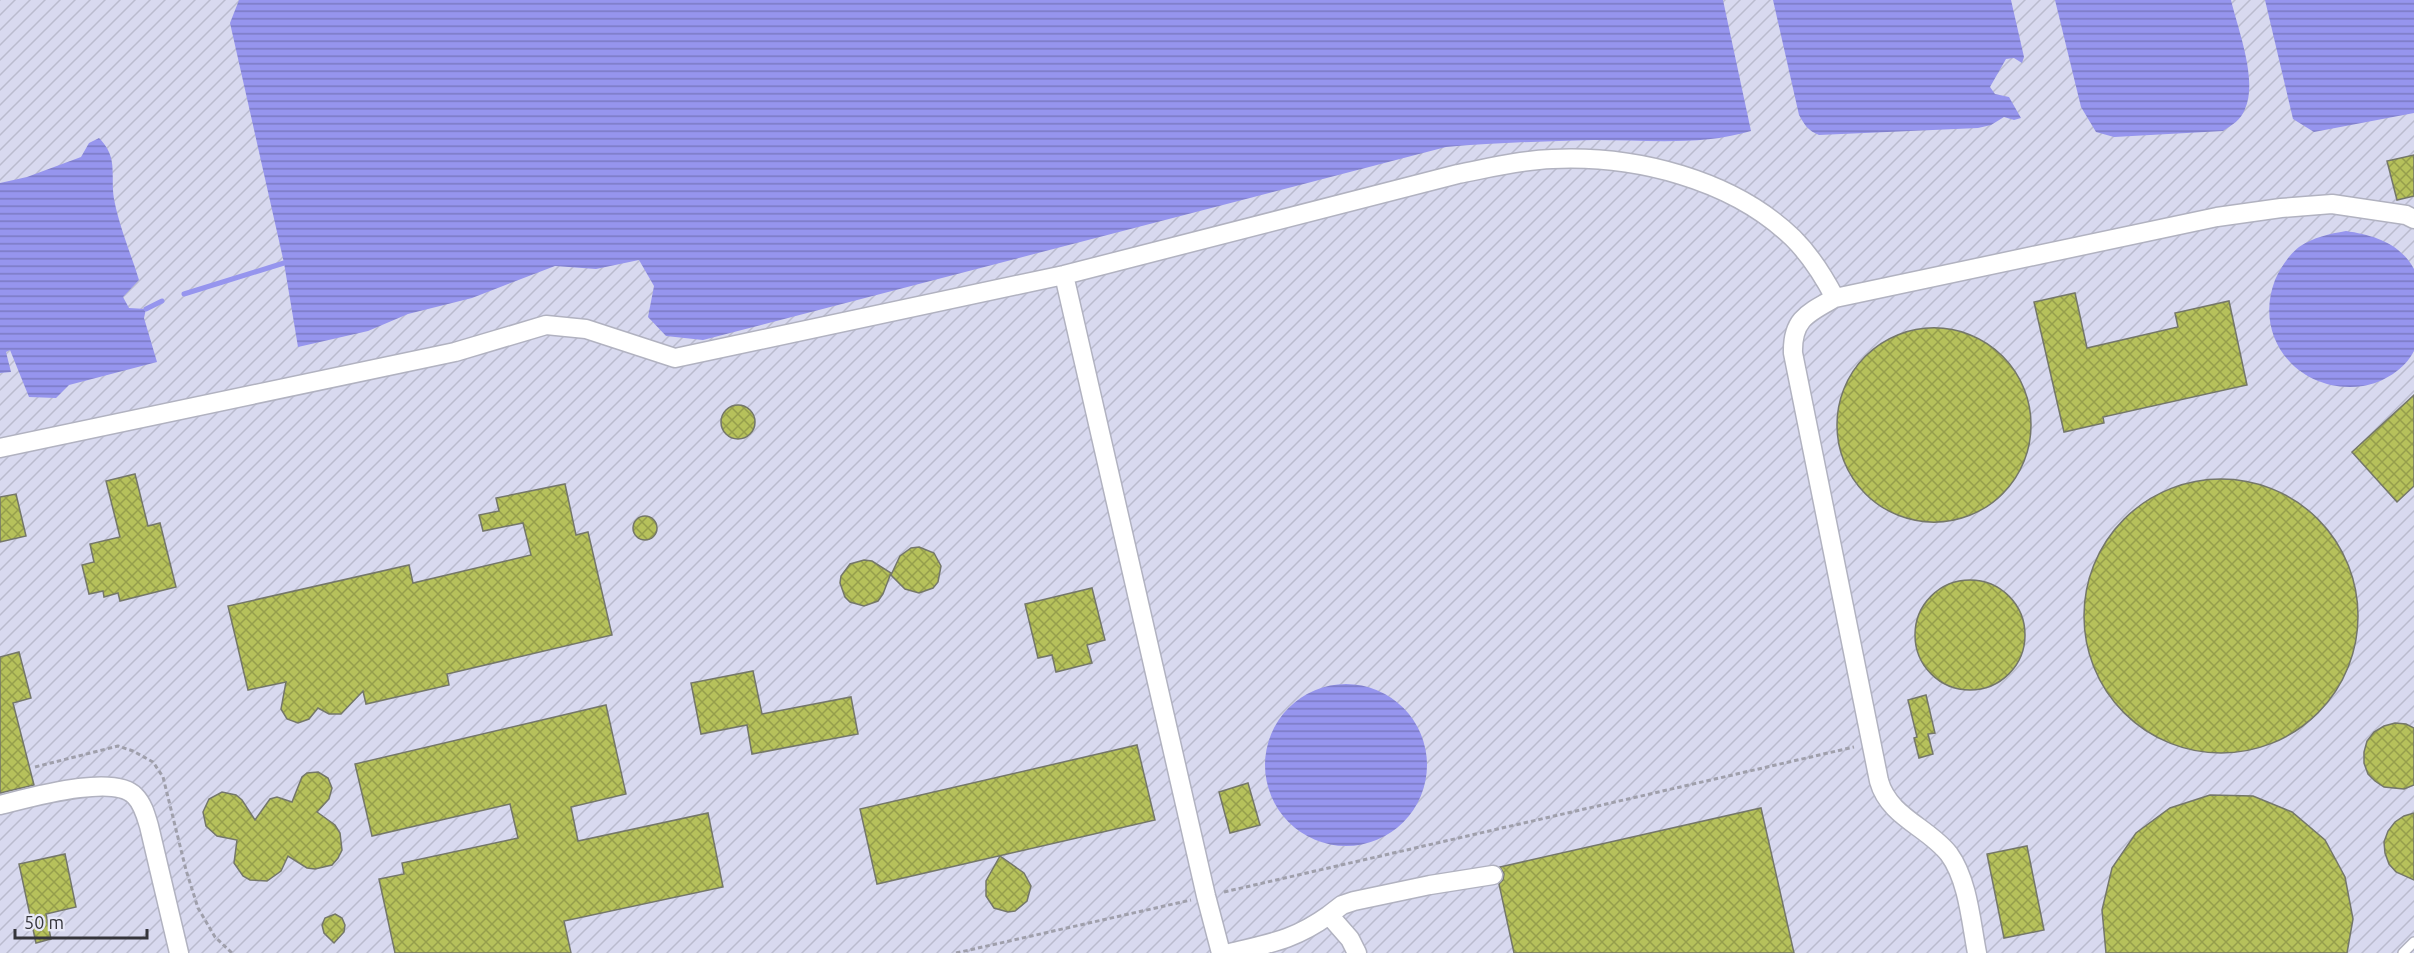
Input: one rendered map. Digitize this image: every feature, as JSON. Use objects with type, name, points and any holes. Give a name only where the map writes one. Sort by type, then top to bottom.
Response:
[{"type":"street","points":[[0,448],[455,352],[546,325],[586,329],[675,358],[1064,275],[1458,174],[1552,159],[1645,166],[1679,175],[1731,196],[1755,209],[1794,240],[1826,281],[1835,298]]},
{"type":"street","points":[[1977,953],[1964,890],[1954,863],[1936,841],[1893,807],[1885,798],[1879,781],[1793,352],[1793,333],[1796,327],[1811,311],[1835,298],[2217,217],[2332,204],[2406,215],[2414,219]]},
{"type":"street","points":[[1064,275],[1221,953]]},
{"type":"street","points":[[0,805],[82,787],[120,787],[135,795],[149,826],[180,953]]},
{"type":"street","points":[[1230,953],[1288,939],[1308,929],[1342,906],[1354,902],[1430,885],[1493,875]]},
{"type":"street","points":[[1329,915],[1350,939],[1357,953]]},
{"type":"lane","points":[[2403,953],[2414,942]]},
{"type":"path","points":[[956,953],[1872,743]]},
{"type":"shaded area","points":[[0,0],[2414,0],[2414,953],[0,953]]},
{"type":"shaded area","points":[[239,0],[1723,0],[1751,131],[1713,139],[1576,140],[1446,147],[703,340],[666,336],[648,317],[654,286],[639,260],[596,269],[555,266],[472,298],[408,314],[368,331],[298,347],[284,263],[230,23]]},
{"type":"shaded area","points":[[1773,0],[2011,0],[2024,57],[2022,63],[2014,58],[2006,59],[1990,87],[1995,94],[2009,97],[2021,118],[2014,120],[2004,117],[1991,125],[1978,128],[1819,135],[1807,127],[1799,115]]},
{"type":"shaded area","points":[[2055,0],[2231,0],[2248,70],[2248,97],[2243,113],[2236,122],[2223,131],[2114,137],[2096,132],[2081,107]]},
{"type":"shaded area","points":[[2265,0],[2414,0],[2414,113],[2314,132],[2293,119]]},
{"type":"shaded area","points":[[99,138],[105,145],[111,160],[116,209],[139,280],[123,297],[129,308],[146,309],[144,318],[157,362],[69,385],[56,398],[29,397],[10,350],[6,352],[11,372],[0,373],[0,183],[27,177],[81,157],[89,143]]},
{"type":"shaded area","points":[[2346,231],[2385,242],[2401,253],[2414,269],[2414,351],[2405,364],[2393,374],[2378,382],[2363,386],[2340,386],[2320,382],[2302,372],[2287,359],[2276,342],[2270,323],[2270,302],[2275,280],[2288,258],[2299,247],[2310,241]]},
{"type":"shaded area","points":[[1346,684],[1377,690],[1403,708],[1421,734],[1427,765],[1421,796],[1403,822],[1377,840],[1346,846],[1315,840],[1289,822],[1271,796],[1265,765],[1271,734],[1289,708],[1315,690]]},
{"type":"building","points":[[2414,155],[2414,196],[2397,200],[2387,161]]},
{"type":"building","points":[[2075,293],[2087,348],[2178,327],[2175,313],[2229,301],[2247,385],[2103,417],[2104,423],[2064,432],[2034,302]]},
{"type":"building","points":[[1924,328],[1944,328],[1980,339],[2003,356],[2015,371],[2024,388],[2031,415],[2031,435],[2024,462],[2015,479],[2003,494],[1988,506],[1971,515],[1944,522],[1924,522],[1888,511],[1859,487],[1848,471],[1841,453],[1837,435],[1837,415],[1848,379],[1872,350],[1888,339],[1906,332]]},
{"type":"building","points":[[2414,395],[2414,486],[2397,502],[2352,452]]},
{"type":"building","points":[[738,405],[750,410],[755,422],[750,434],[738,439],[726,434],[721,422],[726,410]]},
{"type":"building","points":[[135,474],[148,526],[160,523],[176,587],[120,601],[118,593],[104,597],[103,591],[89,594],[82,565],[94,562],[90,544],[120,537],[106,481]]},
{"type":"building","points":[[2208,479],[2234,479],[2261,485],[2286,495],[2318,519],[2335,540],[2348,564],[2356,589],[2358,616],[2356,643],[2348,668],[2335,692],[2318,713],[2297,730],[2273,743],[2248,751],[2208,753],[2181,747],[2156,737],[2134,722],[2115,703],[2100,681],[2090,656],[2084,629],[2084,603],[2090,576],[2100,551],[2115,529],[2134,510],[2156,495],[2181,485]]},
{"type":"building","points":[[565,484],[576,535],[588,532],[612,635],[447,674],[449,685],[366,704],[363,691],[341,714],[329,714],[318,708],[309,719],[298,723],[287,719],[281,709],[286,682],[248,690],[228,606],[409,565],[413,583],[531,555],[523,523],[483,531],[479,515],[499,511],[496,498]]},
{"type":"building","points":[[16,494],[26,536],[0,542],[0,497]]},
{"type":"building","points":[[645,516],[650,517],[656,523],[656,533],[650,539],[645,540],[640,539],[634,533],[633,528],[634,523],[640,517]]},
{"type":"building","points":[[919,547],[934,553],[941,566],[938,582],[933,588],[919,593],[905,589],[891,575],[900,556],[911,548]]},
{"type":"building","points":[[864,560],[872,561],[891,573],[878,601],[864,606],[850,602],[845,597],[840,583],[841,576],[850,564]]},
{"type":"building","points":[[1970,580],[1991,584],[2009,596],[2021,614],[2025,635],[2021,656],[2009,674],[1991,686],[1970,690],[1949,686],[1931,674],[1919,656],[1915,635],[1919,614],[1931,596],[1949,584]]},
{"type":"building","points":[[1092,588],[1105,640],[1087,645],[1092,663],[1056,672],[1052,655],[1038,658],[1025,604]]},
{"type":"building","points":[[19,652],[31,698],[13,703],[34,785],[0,793],[0,657]]},
{"type":"building","points":[[753,671],[762,714],[851,697],[858,734],[752,754],[747,725],[701,734],[691,683]]},
{"type":"building","points":[[1926,695],[1935,733],[1928,734],[1933,754],[1919,758],[1914,738],[1917,737],[1908,700]]},
{"type":"building","points":[[606,705],[626,794],[571,807],[578,841],[708,813],[723,887],[564,921],[571,953],[395,953],[379,879],[404,874],[402,863],[518,838],[510,804],[372,836],[355,764]]},
{"type":"building","points":[[2395,723],[2406,724],[2414,728],[2414,785],[2404,789],[2384,787],[2368,774],[2364,763],[2367,741],[2374,732]]},
{"type":"building","points":[[1137,745],[1155,820],[877,884],[860,809]]},
{"type":"building","points":[[318,772],[328,778],[332,788],[329,799],[317,812],[335,825],[340,833],[342,850],[338,858],[332,865],[315,869],[307,868],[288,856],[281,871],[267,881],[250,880],[243,876],[234,863],[237,840],[217,836],[206,826],[203,812],[209,799],[222,792],[236,795],[255,820],[270,799],[277,797],[292,802],[302,777],[307,773]]},
{"type":"building","points":[[1248,783],[1260,825],[1230,833],[1219,792]]},
{"type":"building","points":[[2210,795],[2253,796],[2292,812],[2325,840],[2345,877],[2353,919],[2347,953],[2106,953],[2102,910],[2112,868],[2136,833],[2170,808]]},
{"type":"building","points":[[1761,808],[1794,953],[1514,953],[1499,884],[1504,874],[1500,867]]},
{"type":"building","points":[[2414,813],[2414,880],[2396,872],[2389,864],[2384,842],[2395,822]]},
{"type":"building","points":[[2027,846],[2044,930],[2004,938],[1987,854]]},
{"type":"building","points":[[65,854],[76,907],[46,914],[51,939],[36,943],[19,864]]},
{"type":"building","points":[[1000,856],[1024,873],[1031,886],[1027,901],[1015,911],[1008,912],[994,908],[986,896],[986,881]]},
{"type":"building","points":[[335,914],[342,918],[345,925],[344,932],[334,943],[324,933],[322,925],[325,918]]},
{"type":"waterway","points":[[184,294],[284,263]]},
{"type":"waterway","points":[[146,309],[162,301]]}]
